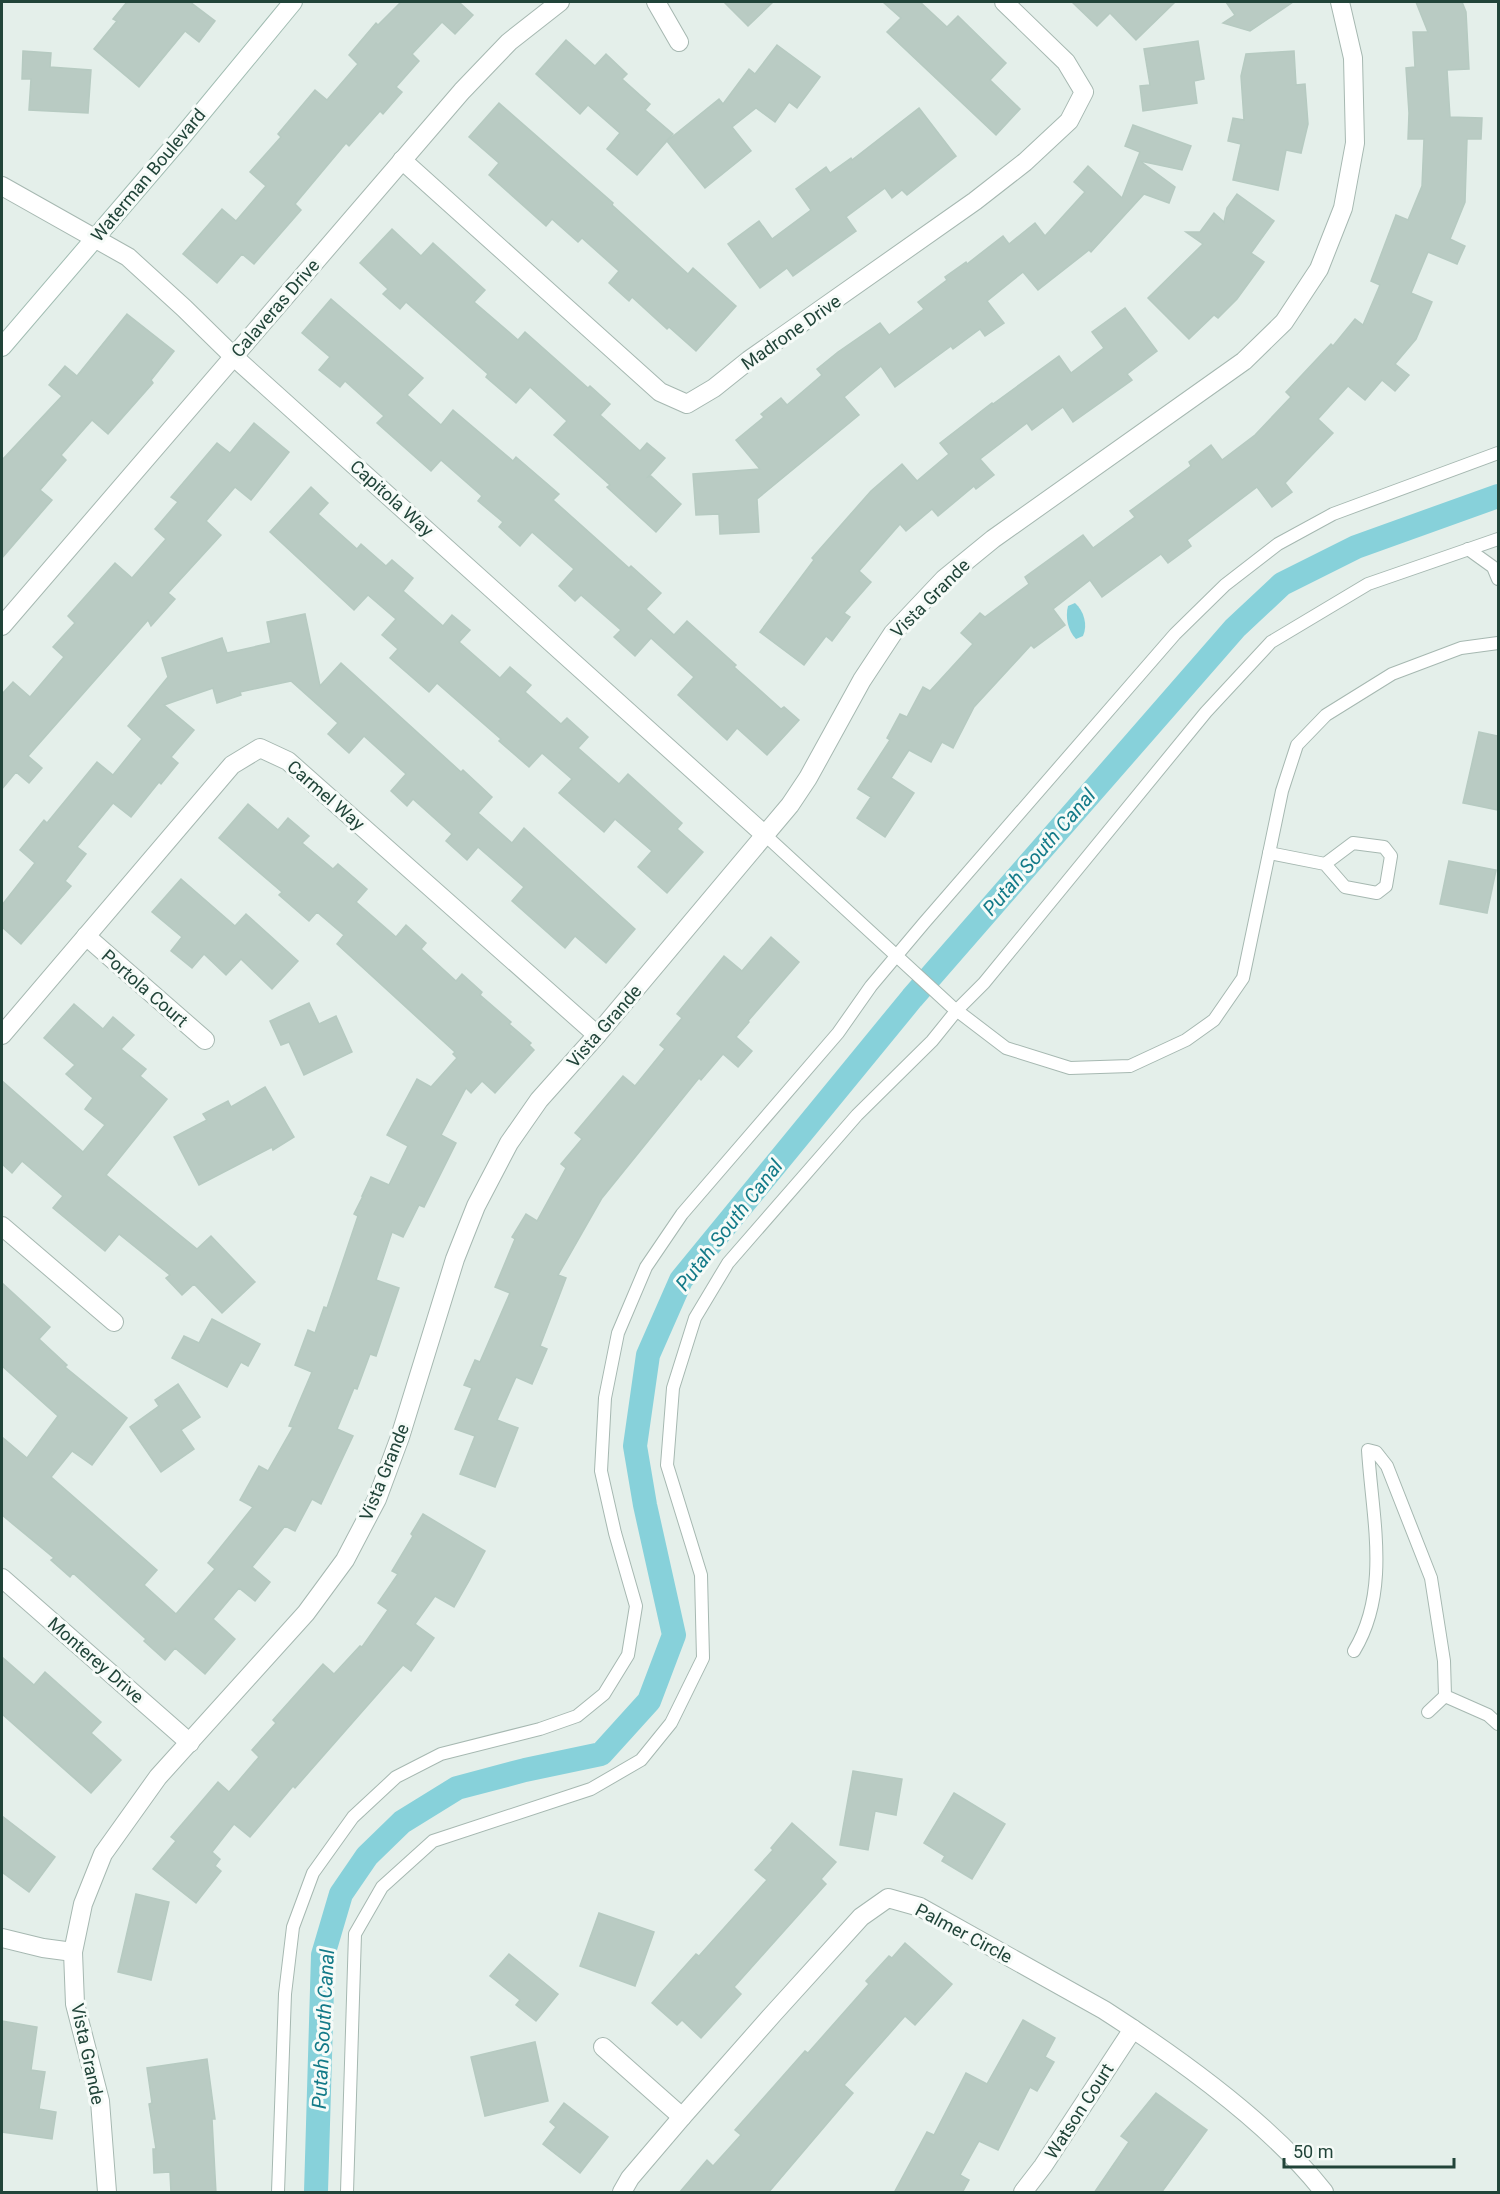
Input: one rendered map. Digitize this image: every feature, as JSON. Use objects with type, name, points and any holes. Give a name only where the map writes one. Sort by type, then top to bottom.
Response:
[{"type":"street","name":"Waterman Boulevard","points":[[2,347],[293,2]]},
{"type":"street","name":"Calaveras Drive","points":[[2,626],[462,91],[509,42],[560,2]]},
{"type":"street","points":[[656,2],[679,42]]},
{"type":"street","name":"Madrone Drive","points":[[402,160],[660,392],[687,404],[714,388],[749,360],[975,201],[1025,162],[1069,121],[1084,92],[1066,62],[1004,2]]},
{"type":"street","name":"Vista Grande","points":[[107,2193],[100,2101],[75,2004],[73,1952],[82,1904],[103,1854],[158,1778],[306,1613],[345,1560],[377,1499],[400,1437],[455,1259],[476,1206],[509,1143],[539,1100],[597,1035],[790,805],[808,778],[862,680],[893,633],[944,579],[993,539],[1244,361],[1284,321],[1319,269],[1343,208],[1355,143],[1353,58],[1341,2]]},
{"type":"street","name":"Capitola Way","points":[[2,186],[128,257],[233,356],[765,835]]},
{"type":"street","name":"Carmel Way","points":[[2,1035],[232,765],[260,748],[288,761],[597,1035]]},
{"type":"street","name":"Portola Court","points":[[86,936],[204,1040]]},
{"type":"street","points":[[2,1226],[114,1322]]},
{"type":"street","name":"Monterey Drive","points":[[2,1578],[190,1743]]},
{"type":"street","name":"Palmer Circle","points":[[621,2193],[630,2178],[682,2117],[861,1917],[888,1898],[920,1907],[1104,2010],[1133,2029],[1253,2119],[1313,2179],[1323,2193]]},
{"type":"street","points":[[2,1938],[43,1948],[73,1952]]},
{"type":"street","name":"Watson Court","points":[[1023,2193],[1133,2029]]},
{"type":"street","points":[[603,2048],[682,2117]]},
{"type":"lane","points":[[278,2193],[285,1994],[293,1927],[314,1873],[353,1817],[396,1777],[441,1754],[540,1729],[577,1716],[604,1694],[628,1655],[636,1606],[615,1533],[601,1472],[605,1398],[618,1333],[646,1267],[682,1214],[838,1033],[870,986],[900,960],[1175,634],[1225,585],[1278,544],[1333,514],[1498,453]]},
{"type":"lane","points":[[347,2193],[355,1934],[382,1887],[433,1841],[591,1789],[641,1760],[671,1723],[703,1658],[700,1575],[667,1465],[673,1388],[695,1318],[728,1263],[857,1115],[932,1041],[954,1008],[984,983],[1206,712],[1271,642],[1368,584],[1498,539]]},
{"type":"lane","points":[[1468,549],[1493,567],[1498,579]]},
{"type":"lane","points":[[765,835],[954,1008],[1006,1048],[1070,1068],[1130,1066],[1186,1040],[1214,1020],[1243,978],[1282,791],[1297,745],[1326,715],[1392,674],[1461,648],[1498,643]]},
{"type":"lane","points":[[1269,853],[1325,864],[1345,887],[1377,893],[1386,886],[1391,856],[1384,848],[1353,843],[1325,864]]},
{"type":"lane","points":[[1354,1651],[1364,1633],[1374,1598],[1378,1556],[1368,1450],[1376,1452],[1387,1466],[1431,1578],[1444,1661],[1445,1696],[1428,1712]]},
{"type":"lane","points":[[1445,1696],[1479,1711],[1498,1724]]},
{"type":"water","points":[[1075,603],[1081,610],[1085,623],[1083,636],[1076,639],[1069,628],[1067,615],[1068,606]]},
{"type":"building","points":[[127,2],[190,2],[215,21],[199,42],[185,31],[139,87],[94,49],[117,21],[113,19]]},
{"type":"building","points":[[401,2],[461,2],[473,15],[455,34],[442,22],[412,54],[419,61],[396,87],[402,92],[383,114],[380,111],[349,146],[346,143],[295,204],[301,210],[254,264],[242,254],[217,283],[183,254],[222,209],[236,221],[266,186],[250,172],[281,137],[278,134],[315,90],[327,100],[358,64],[349,55],[376,23],[378,25]]},
{"type":"building","points":[[724,2],[773,2],[748,26]]},
{"type":"building","points":[[883,2],[920,2],[947,27],[958,16],[1006,63],[990,80],[1020,109],[996,135],[887,32],[901,18]]},
{"type":"building","points":[[1072,2],[1175,2],[1136,40],[1110,13],[1097,26]]},
{"type":"building","points":[[1226,2],[1293,2],[1250,31],[1223,23],[1235,15]]},
{"type":"building","points":[[1416,2],[1462,2],[1466,12],[1469,69],[1447,70],[1450,117],[1482,118],[1481,139],[1467,139],[1465,202],[1450,239],[1465,246],[1457,264],[1428,252],[1411,293],[1432,302],[1416,339],[1395,364],[1409,375],[1395,391],[1382,380],[1365,400],[1348,386],[1318,419],[1333,433],[1285,483],[1292,492],[1272,507],[1257,487],[1187,540],[1191,546],[1168,563],[1161,554],[1102,597],[1090,580],[1053,609],[1065,625],[1034,648],[1031,645],[974,707],[953,748],[942,742],[931,762],[909,750],[891,778],[914,793],[885,837],[857,818],[871,797],[858,789],[890,740],[887,738],[900,714],[907,717],[923,687],[930,691],[973,644],[961,633],[980,613],[985,617],[1029,584],[1025,577],[1083,535],[1093,548],[1135,517],[1130,511],[1191,466],[1189,462],[1211,445],[1222,460],[1255,435],[1291,397],[1286,392],[1331,344],[1333,346],[1355,319],[1363,325],[1380,285],[1371,281],[1396,215],[1408,220],[1422,186],[1424,139],[1408,139],[1406,68],[1415,67],[1413,32],[1428,32]]},
{"type":"building","points":[[566,40],[595,66],[606,54],[627,74],[622,79],[650,104],[645,110],[673,134],[637,175],[607,149],[620,133],[588,105],[580,114],[536,74]]},
{"type":"building","points":[[1198,41],[1204,79],[1194,81],[1197,103],[1143,111],[1140,86],[1150,85],[1144,49]]},
{"type":"building","points":[[777,45],[820,77],[797,108],[789,102],[775,122],[756,108],[732,127],[751,151],[705,188],[667,141],[719,99],[723,104],[749,69],[755,74]]},
{"type":"building","points":[[23,51],[51,53],[50,67],[91,70],[88,113],[29,110],[31,79],[22,79]]},
{"type":"building","points":[[1294,51],[1296,85],[1305,84],[1308,124],[1301,153],[1286,150],[1278,190],[1233,180],[1241,144],[1228,141],[1233,118],[1244,120],[1241,76],[1246,54]]},
{"type":"building","points":[[499,103],[613,203],[612,205],[688,274],[693,268],[736,306],[696,351],[669,327],[667,329],[632,297],[629,301],[609,283],[619,271],[582,238],[578,242],[552,219],[546,226],[489,175],[499,163],[469,137]]},
{"type":"building","points":[[919,108],[956,156],[907,195],[902,190],[892,198],[885,188],[846,217],[856,231],[793,276],[787,268],[760,288],[728,244],[759,221],[772,239],[811,210],[796,189],[826,167],[830,173],[851,158],[852,160]]},
{"type":"building","points":[[1133,125],[1191,146],[1182,170],[1140,161],[1175,187],[1169,203],[1144,194],[1091,252],[1089,250],[1038,290],[1023,272],[987,301],[1004,323],[985,336],[980,329],[953,349],[951,346],[895,387],[881,366],[844,397],[859,415],[757,499],[759,532],[720,534],[719,514],[696,515],[693,474],[760,469],[736,440],[764,417],[761,414],[781,398],[787,405],[822,375],[817,369],[838,352],[880,323],[889,335],[924,309],[918,302],[947,280],[945,277],[966,262],[967,264],[1003,236],[1009,244],[1035,223],[1045,236],[1085,192],[1074,182],[1088,166],[1122,198],[1140,152],[1125,146]]},
{"type":"building","points":[[1237,194],[1274,221],[1251,253],[1264,262],[1237,299],[1218,318],[1214,315],[1189,339],[1148,298],[1203,244],[1186,232],[1200,232],[1214,213],[1224,222],[1227,208]]},
{"type":"building","points":[[392,229],[421,256],[433,243],[485,290],[474,302],[518,340],[525,332],[588,388],[590,386],[610,404],[600,415],[640,451],[647,443],[665,458],[648,477],[651,476],[681,504],[656,532],[607,487],[610,485],[554,435],[567,421],[530,387],[516,403],[486,377],[488,374],[406,302],[400,309],[383,294],[388,289],[360,263]]},
{"type":"building","points":[[331,299],[423,378],[407,395],[441,425],[453,410],[513,461],[516,457],[559,494],[553,500],[629,568],[631,566],[661,593],[646,609],[674,635],[687,621],[781,709],[784,707],[799,720],[767,755],[737,728],[727,740],[678,695],[694,677],[651,638],[635,656],[614,637],[621,630],[581,595],[575,601],[559,586],[574,569],[532,532],[520,546],[499,527],[503,522],[478,501],[482,496],[441,460],[431,471],[377,423],[384,416],[345,381],[340,387],[319,370],[330,357],[302,333]]},
{"type":"building","points":[[1125,308],[1157,351],[1127,374],[1132,380],[1073,422],[1063,407],[1032,430],[1027,423],[980,459],[994,475],[976,489],[974,486],[938,516],[932,509],[906,531],[900,524],[859,571],[871,582],[844,613],[850,617],[832,641],[826,636],[804,665],[760,632],[814,560],[812,558],[871,491],[902,464],[917,481],[949,454],[940,443],[1059,356],[1071,373],[1104,348],[1092,332]]},
{"type":"building","points":[[127,314],[174,351],[151,380],[153,383],[108,434],[92,420],[61,455],[66,460],[40,490],[52,500],[2,558],[2,460],[62,396],[49,385],[65,366],[77,376]]},
{"type":"building","points":[[254,423],[289,452],[251,500],[235,487],[206,521],[221,535],[168,593],[175,599],[151,626],[148,620],[28,756],[42,768],[29,783],[16,772],[2,789],[2,694],[13,682],[30,697],[64,657],[53,647],[75,623],[68,616],[115,563],[132,578],[166,539],[155,529],[178,502],[171,497],[217,443],[230,453]]},
{"type":"building","points":[[311,487],[328,503],[318,514],[357,549],[361,544],[386,566],[392,560],[413,578],[403,591],[443,626],[452,615],[470,630],[459,642],[500,678],[510,667],[531,685],[525,692],[561,724],[567,718],[588,737],[578,748],[619,784],[628,774],[682,823],[677,829],[703,852],[667,893],[638,867],[652,851],[615,819],[604,832],[559,793],[572,779],[542,753],[529,767],[437,683],[429,692],[390,658],[398,649],[382,635],[396,619],[368,595],[354,610],[270,532]]},
{"type":"building","points":[[305,614],[320,686],[341,663],[461,772],[463,770],[492,797],[478,813],[512,843],[524,828],[635,929],[606,963],[575,936],[565,948],[512,901],[524,887],[478,847],[467,860],[446,841],[452,834],[413,799],[407,806],[391,791],[406,774],[364,736],[349,753],[328,734],[338,723],[291,681],[240,692],[241,695],[217,703],[213,688],[164,705],[194,730],[171,757],[178,763],[161,784],[159,782],[131,817],[113,803],[77,847],[86,854],[65,881],[71,886],[21,944],[2,927],[2,905],[35,863],[20,850],[44,820],[47,823],[97,762],[113,775],[142,739],[128,726],[168,677],[162,658],[222,638],[227,653],[271,643],[267,622]]},
{"type":"building","points":[[1479,732],[1498,736],[1498,810],[1463,803]]},
{"type":"building","points":[[248,804],[278,830],[288,818],[309,836],[302,843],[333,869],[338,864],[367,889],[356,902],[396,937],[406,925],[426,943],[421,949],[456,981],[462,974],[482,992],[480,995],[511,1022],[509,1024],[531,1043],[529,1045],[534,1050],[495,1093],[482,1081],[471,1093],[466,1088],[441,1135],[456,1143],[424,1207],[419,1205],[403,1237],[392,1232],[376,1280],[399,1288],[376,1356],[370,1354],[357,1389],[354,1388],[337,1429],[353,1436],[321,1504],[312,1499],[295,1531],[285,1526],[252,1567],[270,1582],[255,1601],[239,1588],[213,1619],[235,1639],[205,1674],[175,1648],[165,1660],[144,1641],[146,1639],[73,1573],[70,1577],[51,1560],[54,1558],[2,1515],[2,1437],[27,1458],[58,1416],[2,1366],[2,1283],[50,1327],[39,1339],[67,1365],[65,1367],[127,1418],[92,1465],[72,1451],[51,1477],[157,1570],[144,1585],[176,1614],[215,1569],[208,1563],[253,1507],[240,1500],[259,1466],[268,1471],[293,1427],[289,1426],[312,1372],[295,1365],[308,1330],[315,1333],[324,1307],[327,1308],[358,1216],[354,1214],[371,1177],[389,1185],[408,1146],[387,1135],[417,1079],[431,1087],[457,1058],[453,1054],[455,1052],[337,944],[344,935],[317,912],[309,921],[279,895],[282,892],[219,838]]},
{"type":"building","points":[[1449,861],[1496,870],[1487,913],[1440,904]]},
{"type":"building","points":[[181,879],[235,926],[246,914],[298,961],[272,989],[241,959],[226,975],[204,954],[192,968],[171,951],[182,937],[152,912]]},
{"type":"building","points":[[771,937],[799,962],[736,1037],[752,1051],[738,1067],[723,1054],[701,1080],[699,1078],[602,1198],[558,1275],[566,1278],[540,1346],[547,1349],[532,1384],[516,1377],[497,1420],[518,1428],[495,1487],[460,1474],[475,1436],[455,1429],[472,1388],[464,1385],[475,1360],[480,1362],[510,1293],[495,1287],[515,1239],[512,1237],[526,1214],[537,1221],[566,1168],[561,1164],[582,1139],[575,1133],[623,1076],[635,1086],[665,1049],[660,1045],[682,1018],[677,1014],[724,956],[742,971]]},
{"type":"building","points":[[309,1003],[319,1024],[336,1016],[352,1052],[304,1075],[289,1042],[281,1045],[270,1021]]},
{"type":"building","points":[[74,1004],[103,1029],[113,1017],[134,1035],[121,1049],[146,1069],[140,1076],[167,1099],[106,1175],[197,1249],[211,1236],[255,1282],[222,1313],[194,1284],[182,1295],[166,1278],[170,1275],[119,1234],[105,1251],[53,1208],[63,1196],[22,1161],[12,1173],[2,1164],[2,1081],[83,1152],[105,1125],[85,1109],[93,1098],[66,1074],[75,1065],[44,1038]]},
{"type":"building","points":[[265,1087],[294,1137],[273,1150],[272,1147],[199,1185],[174,1137],[207,1120],[203,1114],[228,1101],[231,1107]]},
{"type":"building","points":[[212,1319],[260,1344],[248,1366],[241,1362],[227,1387],[172,1358],[184,1336],[199,1343]]},
{"type":"building","points":[[178,1384],[200,1417],[181,1430],[194,1449],[161,1472],[130,1427],[159,1406],[155,1400]]},
{"type":"building","points":[[423,1514],[485,1551],[454,1607],[435,1596],[415,1624],[434,1638],[411,1671],[403,1665],[250,1837],[234,1824],[212,1852],[220,1859],[215,1866],[221,1871],[196,1903],[153,1869],[176,1841],[171,1837],[218,1782],[229,1792],[259,1757],[252,1750],[276,1723],[273,1720],[323,1664],[334,1674],[360,1646],[362,1647],[388,1610],[378,1603],[398,1574],[392,1571]]},
{"type":"building","points":[[2,1657],[34,1685],[45,1672],[101,1722],[91,1733],[121,1760],[91,1793],[2,1714]]},
{"type":"building","points":[[853,1771],[902,1779],[896,1815],[875,1811],[868,1850],[840,1845]]},
{"type":"building","points":[[954,1793],[1005,1824],[972,1879],[942,1861],[945,1856],[924,1843]]},
{"type":"building","points":[[2,1816],[55,1857],[29,1892],[2,1872]]},
{"type":"building","points":[[792,1823],[836,1862],[821,1879],[826,1884],[734,1987],[741,1994],[701,2038],[682,2020],[677,2025],[652,2003],[696,1954],[699,1956],[767,1880],[755,1870]]},
{"type":"building","points":[[136,1894],[169,1902],[151,1980],[118,1972]]},
{"type":"building","points":[[599,1913],[654,1932],[635,1986],[580,1966]]},
{"type":"building","points":[[905,1943],[952,1984],[915,2025],[905,2016],[844,2085],[853,2093],[768,2193],[679,2193],[707,2160],[713,2166],[741,2135],[735,2130],[805,2051],[808,2053],[869,1984],[866,1981],[889,1956],[892,1958]]},
{"type":"building","points":[[509,1954],[558,1994],[536,2021],[516,2005],[520,2000],[490,1976]]},
{"type":"building","points":[[1023,2020],[1055,2038],[1045,2057],[1054,2062],[1037,2091],[1030,2087],[998,2150],[979,2141],[960,2175],[969,2180],[962,2193],[894,2193],[927,2132],[934,2135],[966,2073],[987,2084]]},
{"type":"building","points":[[2,2021],[37,2027],[31,2070],[45,2072],[39,2109],[56,2112],[52,2139],[2,2132]]},
{"type":"building","points":[[535,2042],[548,2101],[485,2116],[471,2057]]},
{"type":"building","points":[[207,2059],[215,2119],[212,2119],[216,2193],[171,2193],[170,2172],[154,2173],[153,2149],[156,2149],[149,2104],[152,2103],[147,2068]]},
{"type":"building","points":[[1156,2093],[1207,2130],[1161,2193],[1094,2193],[1129,2142],[1121,2136]]},
{"type":"building","points":[[564,2103],[608,2137],[580,2173],[543,2144],[556,2127],[550,2122]]},
{"type":"waterway","name":"Putah South Canal","points":[[316,2192],[323,1955],[341,1894],[367,1856],[402,1822],[457,1788],[525,1770],[601,1754],[649,1701],[674,1635],[645,1505],[635,1446],[648,1355],[681,1280],[912,998],[1235,628],[1282,584],[1356,547],[1498,496]]}]
